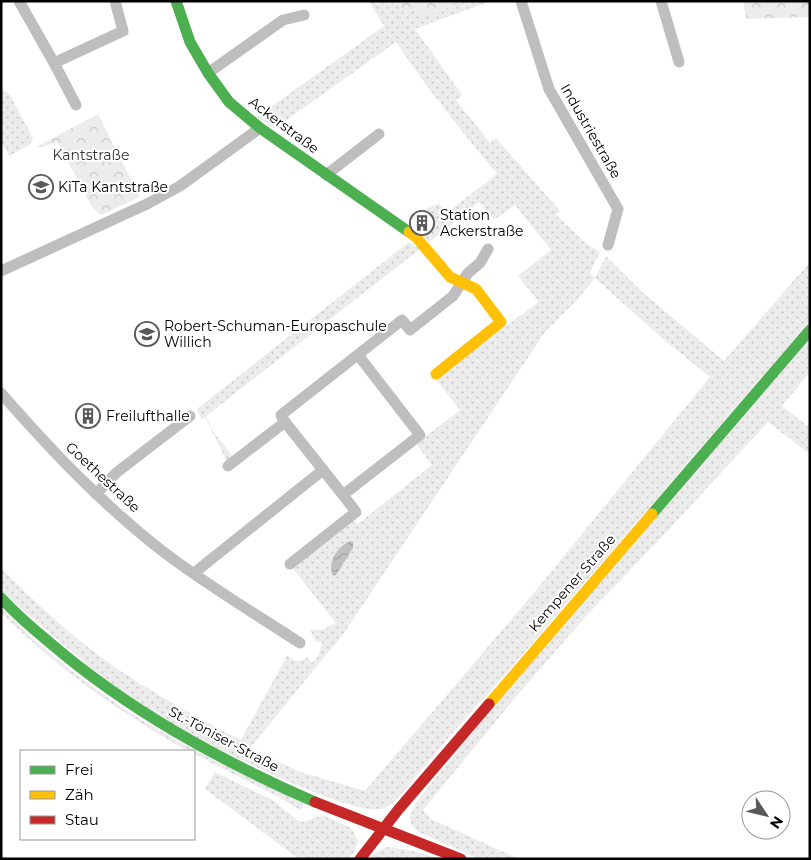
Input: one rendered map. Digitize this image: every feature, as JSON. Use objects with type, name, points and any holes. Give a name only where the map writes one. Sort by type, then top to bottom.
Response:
[{"type":"main road","name":"Ackerstraße","points":[[176,1],[190,42],[208,73],[229,102],[260,128],[416,237],[450,278],[476,289],[501,322],[436,374]]},
{"type":"main road","name":"Kempener Straße","points":[[360,859],[383,829],[810,330]]},
{"type":"main road","name":"St.-Töniser-Straße","points":[[1,598],[58,651],[112,692],[174,732],[319,804],[461,859]]},
{"type":"street","points":[[20,1],[76,105]]},
{"type":"street","points":[[54,64],[123,31],[115,1]]},
{"type":"street","name":"Industriestraße","points":[[520,1],[549,89],[618,209],[608,245]]},
{"type":"street","points":[[661,1],[679,62]]},
{"type":"street","points":[[208,73],[283,20],[304,15]]},
{"type":"street","points":[[1,271],[148,204],[180,186],[260,128]]},
{"type":"street","points":[[326,175],[379,134]]},
{"type":"street","points":[[290,564],[356,512],[281,415],[402,320],[410,330],[452,296],[468,273],[480,263],[488,249]]},
{"type":"street","points":[[343,495],[420,435],[358,355]]},
{"type":"street","name":"Goethestraße","points":[[1,392],[44,441],[96,494],[160,549],[300,644]]},
{"type":"street","points":[[96,494],[116,473],[190,416]]},
{"type":"street","points":[[228,466],[285,422]]},
{"type":"street","points":[[194,573],[323,470]]},
{"type":"green space","points":[[369,1],[396,1],[406,16],[414,9],[427,15],[465,1],[491,1],[415,29],[462,95],[456,100],[490,143],[496,138],[560,211],[556,215],[587,244],[600,252],[590,273],[595,278],[606,256],[641,291],[724,361],[810,262],[810,321],[397,799],[381,809],[360,807],[329,798],[291,782],[249,764],[139,706],[114,689],[1,591],[1,568],[56,621],[116,668],[177,706],[241,740],[287,656],[301,661],[307,657],[312,663],[319,655],[322,642],[316,642],[310,630],[322,630],[336,623],[291,566],[352,518],[358,524],[432,465],[416,444],[460,410],[435,378],[539,302],[518,276],[551,250],[515,205],[494,220],[479,202],[429,242],[416,229],[413,223],[424,211],[439,204],[449,211],[497,174],[470,142],[396,42],[274,129],[257,117],[384,26]],"holes":[[[595,278],[663,339],[710,377],[533,594],[365,791],[300,772],[250,748],[344,633],[545,332],[577,300]]]},
{"type":"green space","points":[[396,1],[465,1],[426,15],[414,9],[406,16]]},
{"type":"green space","points":[[743,1],[810,1],[810,17],[746,19]]},
{"type":"green space","points":[[2,91],[9,93],[33,138],[31,144],[9,156],[1,141]]},
{"type":"green space","name":"Kantstraße","points":[[98,114],[140,197],[101,215],[92,207],[58,143],[36,147]]},
{"type":"green space","points":[[409,242],[420,249],[206,416],[212,430],[233,457],[227,462],[205,417],[202,420],[197,409]]},
{"type":"green space","points":[[810,338],[810,372],[782,406],[810,428],[810,454],[768,422],[588,614],[514,699],[423,810],[431,819],[519,859],[479,859],[419,832],[410,822],[416,802],[510,687]]},
{"type":"green space","points":[[1,608],[59,661],[101,693],[144,722],[194,750],[186,750],[112,704],[44,652],[1,612]]},
{"type":"green space","points":[[195,750],[303,803],[303,807],[300,810],[277,796],[195,755]]},
{"type":"green space","points":[[215,772],[274,801],[297,820],[304,822],[316,817],[325,816],[351,828],[358,841],[354,852],[349,859],[299,859],[205,789]]},
{"type":"green space","points":[[386,847],[409,850],[442,859],[370,859],[373,854]]},
{"type":"water","points":[[350,541],[353,543],[353,548],[336,575],[333,576],[331,571],[332,560],[337,551]]},
{"type":"traffic: fast","points":[[176,1],[190,42],[208,73],[229,102],[260,128],[409,232]]},
{"type":"traffic: fast","points":[[652,514],[810,330]]},
{"type":"traffic: fast","points":[[1,598],[30,626],[110,690],[209,751],[315,802]]},
{"type":"traffic: slow","points":[[409,232],[416,237],[450,277],[476,289],[501,322],[436,374]]},
{"type":"traffic: slow","points":[[489,704],[652,514]]},
{"type":"traffic: jam","points":[[360,859],[398,810],[489,704]]},
{"type":"traffic: jam","points":[[315,802],[461,859]]},
{"type":"place","name":"KiTa Kantstraße","points":[[41,187]]},
{"type":"place","name":"Station Ackerstraße","points":[[422,223]]},
{"type":"place","name":"Robert-Schuman-Europaschule Willich","points":[[147,334]]},
{"type":"place","name":"Freilufthalle","points":[[88,416]]}]
